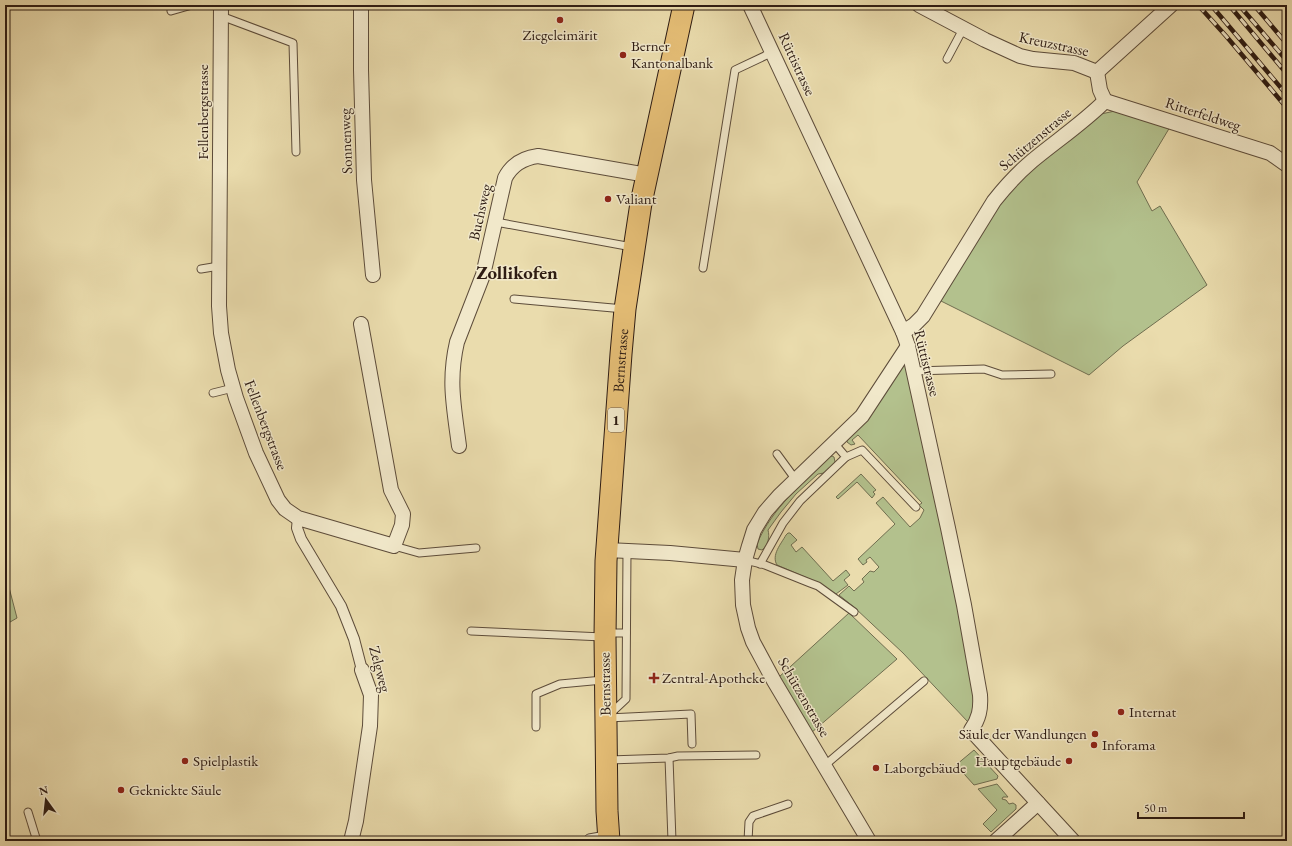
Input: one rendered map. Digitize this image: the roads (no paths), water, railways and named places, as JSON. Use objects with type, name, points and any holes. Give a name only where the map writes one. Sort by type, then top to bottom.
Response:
[{"type":"main road","name":"Bernstrasse","points":[[602,838],[606,760],[605,635],[607,550],[625,309],[647,175],[684,5]]},
{"type":"street","name":"Sonnenweg","points":[[361,5],[364,180],[373,275]]},
{"type":"street","name":"Rüttistrasse","points":[[750,5],[903,332],[908,346],[964,604],[980,695],[978,719],[971,730],[1038,803]]},
{"type":"street","name":"Kreuzstrasse","points":[[919,5],[963,29],[1020,56],[1033,59],[1074,63],[1097,72]]},
{"type":"street","points":[[1105,101],[1100,90],[1097,72],[1171,5]]},
{"type":"street","name":"Fellenbergstrasse","points":[[221,11],[218,266],[219,306],[221,333],[233,388],[256,453],[278,500],[285,509],[298,518],[394,546]]},
{"type":"street","name":"Schützenstrasse","points":[[903,332],[914,325],[923,316],[994,201],[1006,187],[1031,162],[1089,116],[1105,101]]},
{"type":"street","name":"Ritterfeldweg","points":[[1105,101],[1270,153],[1287,165]]},
{"type":"street","name":"Buchsweg","points":[[459,446],[452,388],[453,364],[457,342],[483,275],[505,178],[508,172],[519,162],[530,157],[538,156],[647,175]]},
{"type":"street","points":[[361,324],[391,490],[403,514],[402,525],[394,546]]},
{"type":"street","name":"Schützenstrasse","points":[[869,841],[774,681],[753,642],[748,628],[741,595],[744,560],[754,530],[765,512],[779,496],[862,416],[908,346]]},
{"type":"street","name":"Zelgweg","points":[[298,518],[297,528],[301,539],[341,606],[354,639],[362,670],[371,695],[370,720],[356,821],[351,841]]},
{"type":"street","points":[[607,550],[670,553],[744,560]]},
{"type":"street","points":[[996,841],[1038,803],[1073,841]]},
{"type":"lane","points":[[171,10],[192,5]]},
{"type":"lane","points":[[221,11],[293,43],[296,152]]},
{"type":"lane","points":[[947,59],[963,29]]},
{"type":"lane","points":[[704,268],[735,70],[772,52]]},
{"type":"lane","points":[[496,222],[634,247]]},
{"type":"lane","points":[[200,269],[218,266]]},
{"type":"lane","points":[[514,300],[625,309]]},
{"type":"lane","points":[[913,371],[984,368],[1002,375],[1051,374]]},
{"type":"lane","points":[[214,394],[233,388]]},
{"type":"lane","points":[[834,443],[846,457]]},
{"type":"lane","points":[[760,564],[783,522],[800,501],[846,457],[862,450],[916,507]]},
{"type":"lane","points":[[777,454],[796,480]]},
{"type":"lane","points":[[394,546],[419,553],[476,548]]},
{"type":"lane","points":[[606,718],[626,699],[627,551]]},
{"type":"lane","points":[[744,560],[760,564],[818,586],[854,612]]},
{"type":"lane","points":[[471,631],[605,635],[626,633]]},
{"type":"lane","points":[[536,727],[536,694],[560,684],[605,680]]},
{"type":"lane","points":[[824,766],[924,681]]},
{"type":"lane","points":[[606,718],[691,714],[692,744]]},
{"type":"lane","points":[[606,760],[756,754]]},
{"type":"lane","points":[[669,758],[672,841]]},
{"type":"lane","points":[[748,841],[749,822],[753,816],[788,804]]},
{"type":"lane","points":[[28,812],[37,841]]},
{"type":"railway","points":[[1198,5],[1287,108]]},
{"type":"railway","points":[[1211,5],[1287,95]]},
{"type":"railway","points":[[1229,5],[1287,74]]},
{"type":"railway","points":[[1239,5],[1287,61]]},
{"type":"railway","points":[[1254,5],[1287,44]]},
{"type":"place","name":"Ziegeleimärit","points":[[560,20]]},
{"type":"place","name":"Berner Kantonalbank","points":[[623,55]]},
{"type":"place","name":"Valiant","points":[[608,199]]},
{"type":"place","name":"Zentral-Apotheke","points":[[654,678]]},
{"type":"place","name":"Internat","points":[[1121,712]]},
{"type":"place","name":"Säule der Wandlungen","points":[[1095,734]]},
{"type":"place","name":"Inforama","points":[[1094,745]]},
{"type":"place","name":"Spielplastik","points":[[185,761]]},
{"type":"place","name":"Hauptgebäude","points":[[1069,761]]},
{"type":"place","name":"Laborgebäude","points":[[876,768]]},
{"type":"place","name":"Geknickte Säule","points":[[121,790]]},
{"type":"district","name":"Zollikofen","points":[[517,272]]}]
